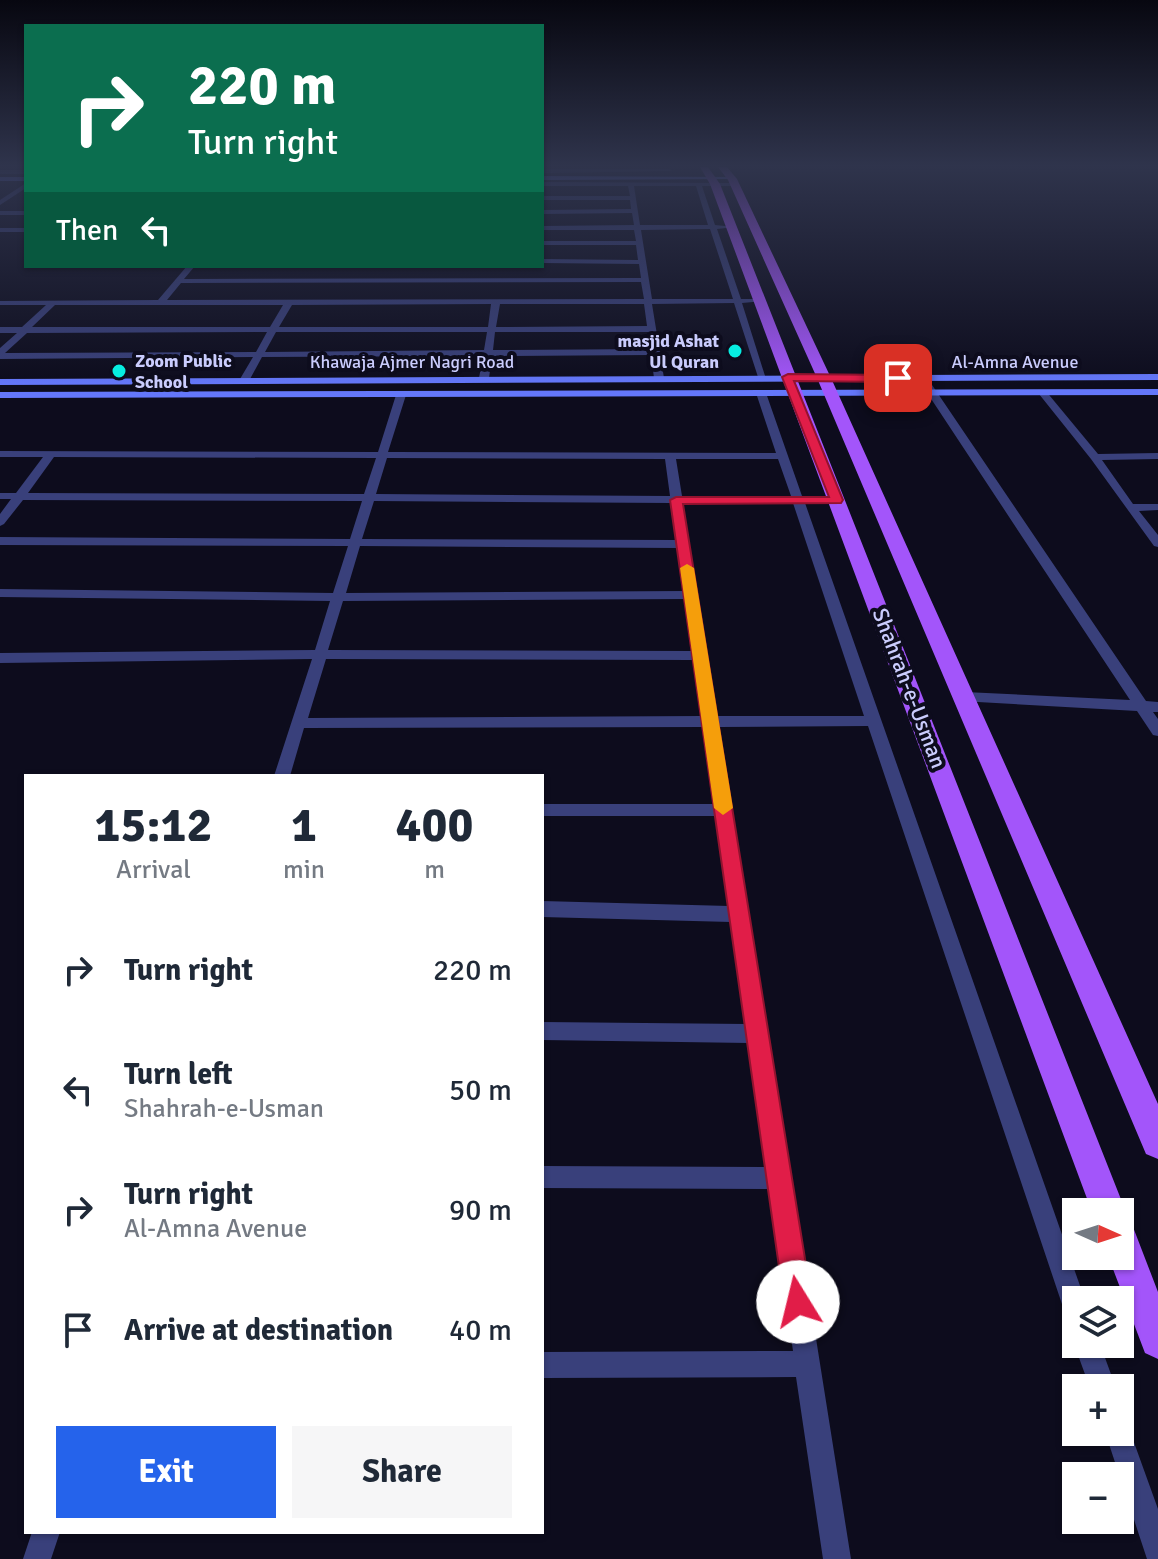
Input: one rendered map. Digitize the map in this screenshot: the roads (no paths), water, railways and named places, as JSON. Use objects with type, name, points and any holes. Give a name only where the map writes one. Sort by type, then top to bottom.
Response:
[{"type":"main road","name":"Shahrah-e-Usman","points":[[729,240],[760,301],[1104,1198]]},
{"type":"main road","name":"Shahrah-e-Usman","points":[[750,240],[827,385],[1158,1142]]},
{"type":"main road","name":"Al-Amna Avenue","points":[[827,385],[923,379],[1158,377]]},
{"type":"main road","points":[[528,378],[528,394]]},
{"type":"main road","name":"Khawaja Ajmer Nagri Road","points":[[0,382],[659,378],[790,385]]},
{"type":"main road","points":[[82,395],[93,381]]},
{"type":"main road","points":[[790,385],[931,393],[1158,392]]},
{"type":"main road","name":"Khawaja Ajmer Nagri Road","points":[[0,395],[528,394],[827,385]]},
{"type":"main road","points":[[1131,1270],[1158,1340]]},
{"type":"street","points":[[638,240],[659,378]]},
{"type":"street","points":[[724,240],[736,302],[783,456],[1068,1286]]},
{"type":"street","points":[[544,243],[638,243]]},
{"type":"street","points":[[544,261],[641,262]]},
{"type":"street","points":[[160,303],[189,268]]},
{"type":"street","points":[[430,301],[442,268]]},
{"type":"street","points":[[178,281],[644,280]]},
{"type":"street","points":[[484,378],[496,301]]},
{"type":"street","points":[[0,303],[760,301]]},
{"type":"street","points":[[245,379],[289,302]]},
{"type":"street","points":[[0,355],[53,303]]},
{"type":"street","points":[[0,330],[652,329]]},
{"type":"street","points":[[0,355],[655,352]]},
{"type":"street","points":[[923,379],[1150,707],[1158,731]]},
{"type":"street","points":[[1042,392],[1095,457],[1158,543]]},
{"type":"street","points":[[283,774],[401,395]]},
{"type":"street","points":[[0,454],[783,456]]},
{"type":"street","points":[[0,522],[51,454]]},
{"type":"street","points":[[670,456],[837,1559]]},
{"type":"street","points":[[1095,457],[1158,456]]},
{"type":"street","points":[[0,496],[837,500]]},
{"type":"street","points":[[1130,508],[1158,507]]},
{"type":"street","points":[[0,541],[683,544]]},
{"type":"street","points":[[0,593],[338,597],[691,595]]},
{"type":"street","points":[[1,659],[320,654],[700,656]]},
{"type":"street","points":[[965,697],[1150,707]]},
{"type":"street","points":[[299,723],[875,721]]},
{"type":"street","points":[[544,810],[724,810]]},
{"type":"street","points":[[544,909],[739,914]]},
{"type":"street","points":[[544,1031],[758,1034]]},
{"type":"street","points":[[544,1177],[779,1178]]},
{"type":"street","points":[[544,1365],[807,1364]]},
{"type":"street","points":[[1123,1446],[1158,1550]]},
{"type":"street","points":[[37,1559],[45,1534]]},
{"type":"place","name":"masjid Ashat Ul Quran","points":[[735,351]]},
{"type":"place","name":"Zoom Public School","points":[[119,371]]}]
